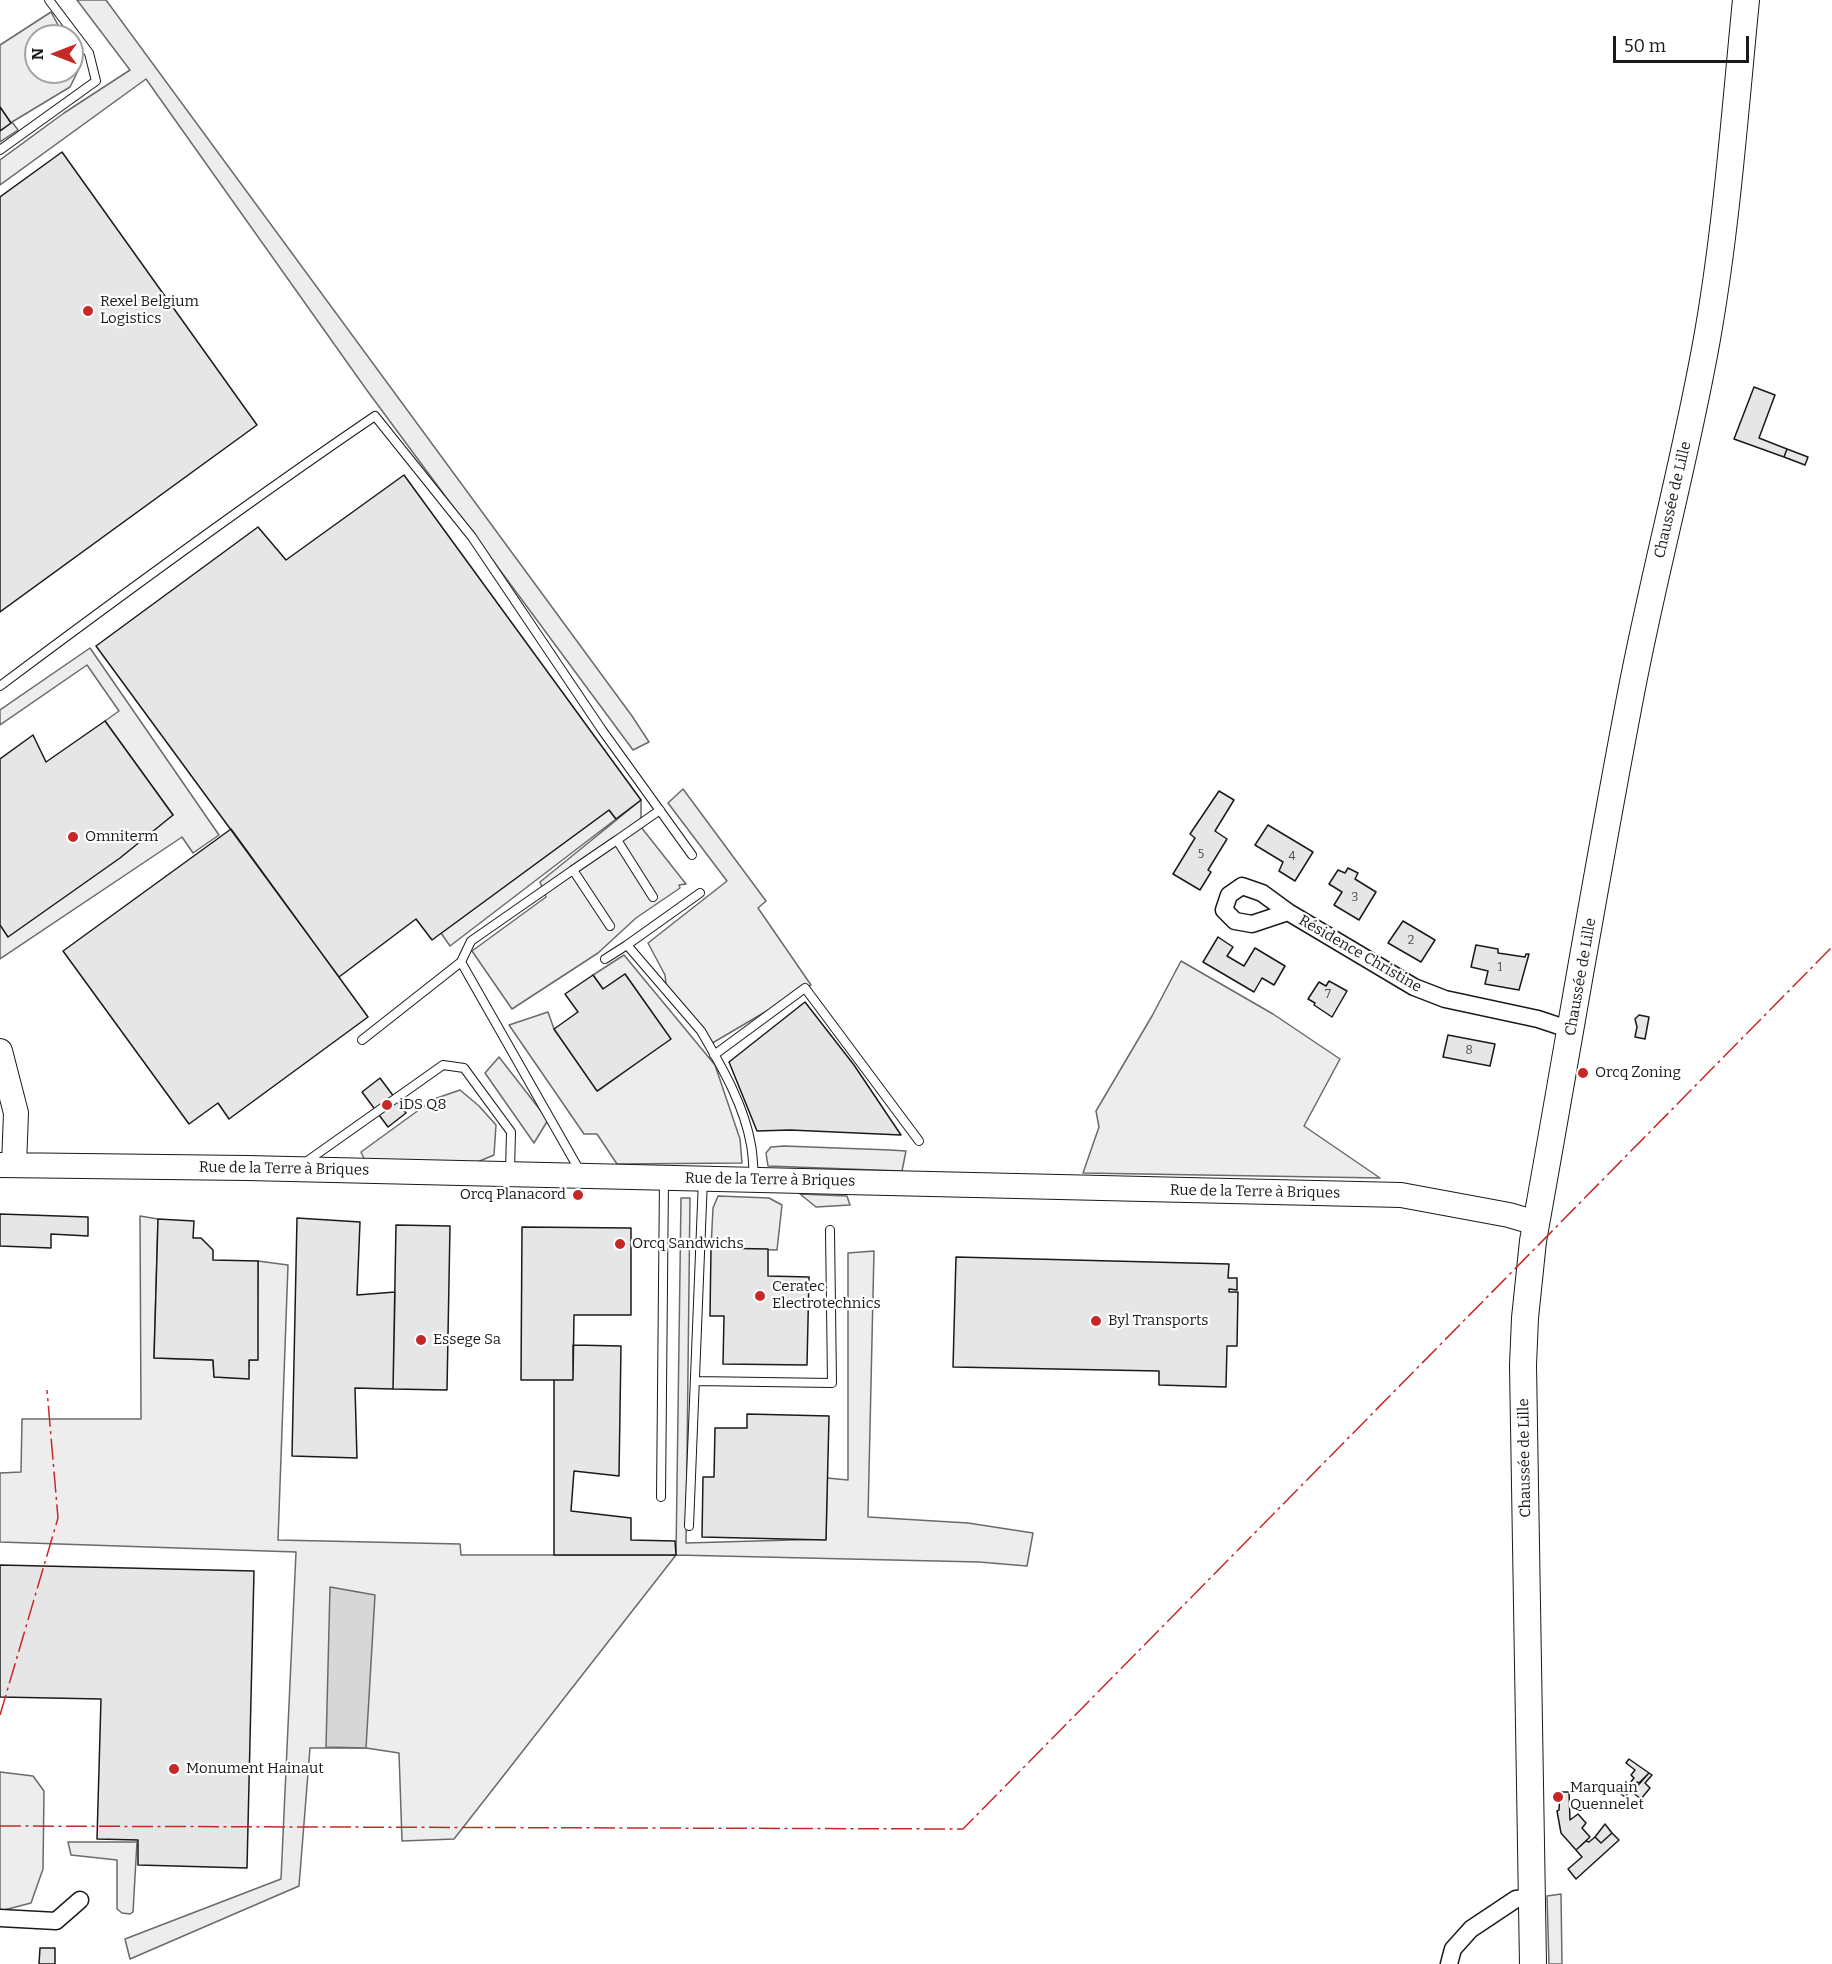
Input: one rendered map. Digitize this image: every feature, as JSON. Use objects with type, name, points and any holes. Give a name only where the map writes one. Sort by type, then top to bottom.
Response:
[{"type":"main road","name":"Chaussée de Lille","points":[[1533,1964],[1523,1365],[1525,1318],[1536,1223],[1631,690],[1692,415],[1707,336],[1720,255],[1746,0]]},
{"type":"main road","points":[[0,1051],[16,1113],[7,1165]]},
{"type":"main road","name":"Rue de la Terre à Briques","points":[[7,1165],[296,1169],[1401,1195],[1509,1215],[1536,1223]]},
{"type":"street","name":"Résidence Christine","points":[[1288,912],[1414,987],[1445,999],[1538,1019],[1572,1030]]},
{"type":"street","points":[[1449,1964],[1454,1949],[1471,1929],[1516,1899],[1532,1897]]},
{"type":"street","points":[[0,1918],[56,1921],[80,1900]]},
{"type":"lane","points":[[0,150],[96,81],[89,52],[49,0]]},
{"type":"lane","points":[[0,686],[111,602],[375,416],[472,537],[602,730],[692,855]]},
{"type":"lane","points":[[362,1040],[461,962],[471,941],[660,810]]},
{"type":"lane","points":[[617,840],[653,897]]},
{"type":"lane","points":[[573,870],[610,926]]},
{"type":"lane","points":[[605,960],[700,893]]},
{"type":"lane","points":[[627,945],[701,1031],[714,1055],[738,1101],[751,1144],[754,1180]]},
{"type":"lane","points":[[461,962],[583,1176]]},
{"type":"lane","points":[[714,1055],[805,988],[919,1141]]},
{"type":"lane","points":[[296,1169],[442,1065],[464,1068],[511,1132],[510,1174]]},
{"type":"lane","points":[[661,1497],[664,1178]]},
{"type":"lane","points":[[689,1526],[703,1179]]},
{"type":"lane","points":[[695,1381],[832,1383],[830,1230]]},
{"type":"shaded area","points":[[77,0],[106,0],[649,742],[633,750],[366,389],[146,79],[0,185],[0,160],[64,113],[130,70]]},
{"type":"shaded area","points":[[51,12],[58,24],[32,24]]},
{"type":"shaded area","points":[[24,29],[24,84],[72,84],[12,122],[18,130],[0,142],[0,131],[11,123],[0,107],[0,45]]},
{"type":"shaded area","points":[[90,648],[219,835],[193,853],[182,837],[0,959],[0,925],[8,936],[173,815],[105,721],[119,711],[87,665],[0,725],[0,710]]},
{"type":"shaded area","points":[[683,789],[766,901],[758,908],[811,985],[709,1045],[667,993],[665,975],[648,943],[727,881],[668,803]]},
{"type":"shaded area","points":[[641,800],[641,827],[686,884],[679,885],[680,888],[636,918],[598,953],[512,1009],[472,951],[546,897],[540,882]]},
{"type":"shaded area","points":[[609,810],[616,819],[450,946],[441,933]]},
{"type":"shaded area","points":[[624,955],[715,1065],[740,1139],[742,1163],[617,1164],[597,1134],[584,1134],[509,1025],[548,1012],[554,1029],[598,1091],[670,1039],[625,974],[603,989],[593,975]]},
{"type":"shaded area","points":[[1181,961],[1273,1014],[1340,1059],[1304,1126],[1380,1178],[1083,1173],[1099,1127],[1096,1111],[1152,1016]]},
{"type":"shaded area","points":[[499,1057],[548,1120],[534,1143],[485,1073]]},
{"type":"shaded area","points":[[460,1090],[496,1125],[494,1155],[475,1163],[367,1165],[361,1152],[434,1099]]},
{"type":"shaded area","points":[[771,1147],[906,1151],[902,1171],[768,1166],[766,1153]]},
{"type":"shaded area","points":[[800,1194],[847,1196],[850,1205],[816,1207]]},
{"type":"shaded area","points":[[718,1196],[769,1198],[782,1205],[777,1250],[711,1248],[713,1208]]},
{"type":"shaded area","points":[[681,1198],[690,1198],[686,1543],[826,1539],[827,1478],[848,1480],[848,1253],[874,1251],[868,1517],[968,1523],[1033,1533],[1027,1566],[979,1562],[676,1555]]},
{"type":"shaded area","points":[[140,1216],[158,1219],[154,1358],[213,1360],[214,1377],[248,1378],[249,1360],[257,1360],[258,1261],[288,1265],[278,1540],[460,1544],[461,1555],[676,1555],[454,1839],[402,1841],[399,1753],[366,1748],[310,1748],[299,1886],[130,1959],[125,1939],[281,1879],[296,1552],[0,1542],[0,1473],[21,1472],[22,1419],[141,1419]]},
{"type":"shaded area","points":[[330,1587],[375,1595],[366,1748],[326,1747]]},
{"type":"shaded area","points":[[0,1772],[33,1776],[44,1791],[43,1869],[31,1903],[4,1910],[0,1910]]},
{"type":"shaded area","points":[[68,1842],[137,1842],[133,1912],[122,1913],[117,1909],[117,1860],[71,1855]]},
{"type":"shaded area","points":[[1561,1894],[1562,1964],[1549,1964],[1547,1896]]},
{"type":"building","points":[[0,107],[11,123],[0,131]]},
{"type":"building","name":"Rexel Belgium Logistics","points":[[62,152],[257,425],[0,612],[0,197]]},
{"type":"building","points":[[1754,387],[1775,395],[1759,438],[1787,449],[1784,457],[1734,439]]},
{"type":"building","points":[[1787,449],[1808,457],[1805,465],[1784,457]]},
{"type":"building","points":[[404,475],[641,800],[616,819],[609,810],[432,940],[416,919],[339,977],[96,646],[258,527],[286,560]]},
{"type":"building","name":"Omniterm","points":[[105,721],[173,815],[120,858],[8,937],[0,925],[0,759],[33,735],[46,762]]},
{"type":"building","points":[[1219,791],[1234,800],[1215,831],[1227,839],[1208,870],[1211,872],[1200,890],[1173,874],[1195,838],[1190,834]]},
{"type":"building","points":[[1268,825],[1313,852],[1295,881],[1279,871],[1283,862],[1255,845]]},
{"type":"building","points":[[231,829],[368,1017],[229,1119],[218,1103],[189,1124],[63,951]]},
{"type":"building","points":[[1348,868],[1358,873],[1355,879],[1376,892],[1359,920],[1334,905],[1342,892],[1329,884],[1338,870],[1345,873]]},
{"type":"building","points":[[1403,921],[1435,940],[1421,962],[1388,943]]},
{"type":"building","points":[[1218,937],[1233,947],[1227,956],[1244,966],[1255,948],[1285,966],[1274,985],[1262,978],[1254,992],[1203,962]]},
{"type":"building","points":[[1476,945],[1498,949],[1498,953],[1525,957],[1529,954],[1519,990],[1485,984],[1488,971],[1471,967]]},
{"type":"building","points":[[625,974],[671,1039],[597,1091],[554,1029],[578,1012],[565,994],[593,975],[603,989]]},
{"type":"building","points":[[1329,981],[1347,991],[1332,1017],[1308,999],[1319,982],[1326,986]]},
{"type":"building","points":[[805,1002],[854,1065],[901,1135],[790,1130],[757,1131],[729,1062]]},
{"type":"building","points":[[1639,1015],[1649,1017],[1645,1039],[1635,1037],[1637,1027],[1635,1019]]},
{"type":"building","points":[[1448,1035],[1495,1044],[1490,1066],[1443,1057]]},
{"type":"building","points":[[380,1078],[406,1113],[388,1127],[362,1092]]},
{"type":"building","points":[[0,1214],[88,1217],[88,1236],[51,1234],[51,1248],[0,1246]]},
{"type":"building","points":[[297,1218],[360,1222],[357,1295],[395,1292],[393,1389],[355,1388],[357,1458],[292,1456]]},
{"type":"building","points":[[158,1219],[194,1221],[193,1238],[201,1238],[213,1250],[213,1260],[258,1261],[258,1360],[249,1360],[249,1379],[214,1377],[213,1360],[154,1358]]},
{"type":"building","name":"Essege Sa","points":[[396,1225],[450,1226],[447,1390],[393,1389]]},
{"type":"building","points":[[522,1227],[631,1228],[631,1315],[574,1315],[573,1380],[521,1380]]},
{"type":"building","name":"Ceratec Electrotechnics","points":[[711,1248],[768,1249],[768,1276],[809,1277],[807,1365],[723,1364],[724,1316],[710,1316]]},
{"type":"building","name":"Byl Transports","points":[[956,1257],[1229,1264],[1228,1278],[1237,1278],[1237,1290],[1229,1289],[1229,1292],[1238,1292],[1237,1346],[1227,1346],[1226,1387],[1159,1385],[1159,1371],[953,1367]]},
{"type":"building","points":[[573,1345],[621,1346],[619,1476],[574,1471],[571,1511],[631,1518],[631,1540],[675,1541],[676,1555],[554,1555],[554,1380],[573,1380]]},
{"type":"building","points":[[747,1414],[829,1416],[826,1540],[702,1537],[703,1477],[714,1477],[715,1428],[747,1428]]},
{"type":"building","name":"Monument Hainaut","points":[[0,1565],[254,1571],[247,1868],[138,1865],[138,1840],[97,1839],[101,1699],[0,1697]]},
{"type":"building","points":[[1629,1759],[1649,1773],[1639,1783],[1637,1782],[1625,1797],[1621,1794],[1634,1778],[1631,1775],[1635,1770],[1626,1763]]},
{"type":"building","points":[[1649,1773],[1652,1775],[1645,1783],[1650,1788],[1641,1799],[1632,1792]]},
{"type":"building","points":[[1560,1792],[1569,1792],[1570,1820],[1578,1814],[1586,1823],[1582,1828],[1590,1837],[1576,1850],[1561,1833],[1557,1811],[1559,1810]]},
{"type":"building","points":[[1605,1824],[1612,1833],[1601,1843],[1595,1837]]},
{"type":"building","points":[[1612,1833],[1619,1840],[1576,1879],[1568,1869],[1582,1857],[1576,1850],[1595,1837],[1601,1843]]},
{"type":"building","points":[[40,1948],[55,1948],[55,1964],[39,1964]]},
{"type":"power","points":[[0,1826],[963,1829],[1832,947]]},
{"type":"power","points":[[0,1715],[58,1518],[47,1390]]},
{"type":"place","name":"Rexel Belgium Logistics","points":[[88,311]]},
{"type":"place","name":"Omniterm","points":[[73,837]]},
{"type":"place","name":"Orcq Zoning","points":[[1583,1073]]},
{"type":"place","name":"iDS Q8","points":[[387,1105]]},
{"type":"place","name":"Orcq Planacord","points":[[578,1195]]},
{"type":"place","name":"Orcq Sandwichs","points":[[620,1244]]},
{"type":"place","name":"Ceratec Electrotechnics","points":[[760,1296]]},
{"type":"place","name":"Byl Transports","points":[[1096,1321]]},
{"type":"place","name":"Essege Sa","points":[[421,1340]]},
{"type":"place","name":"Monument Hainaut","points":[[174,1769]]},
{"type":"place","name":"Marquain Quennelet","points":[[1558,1797]]}]
